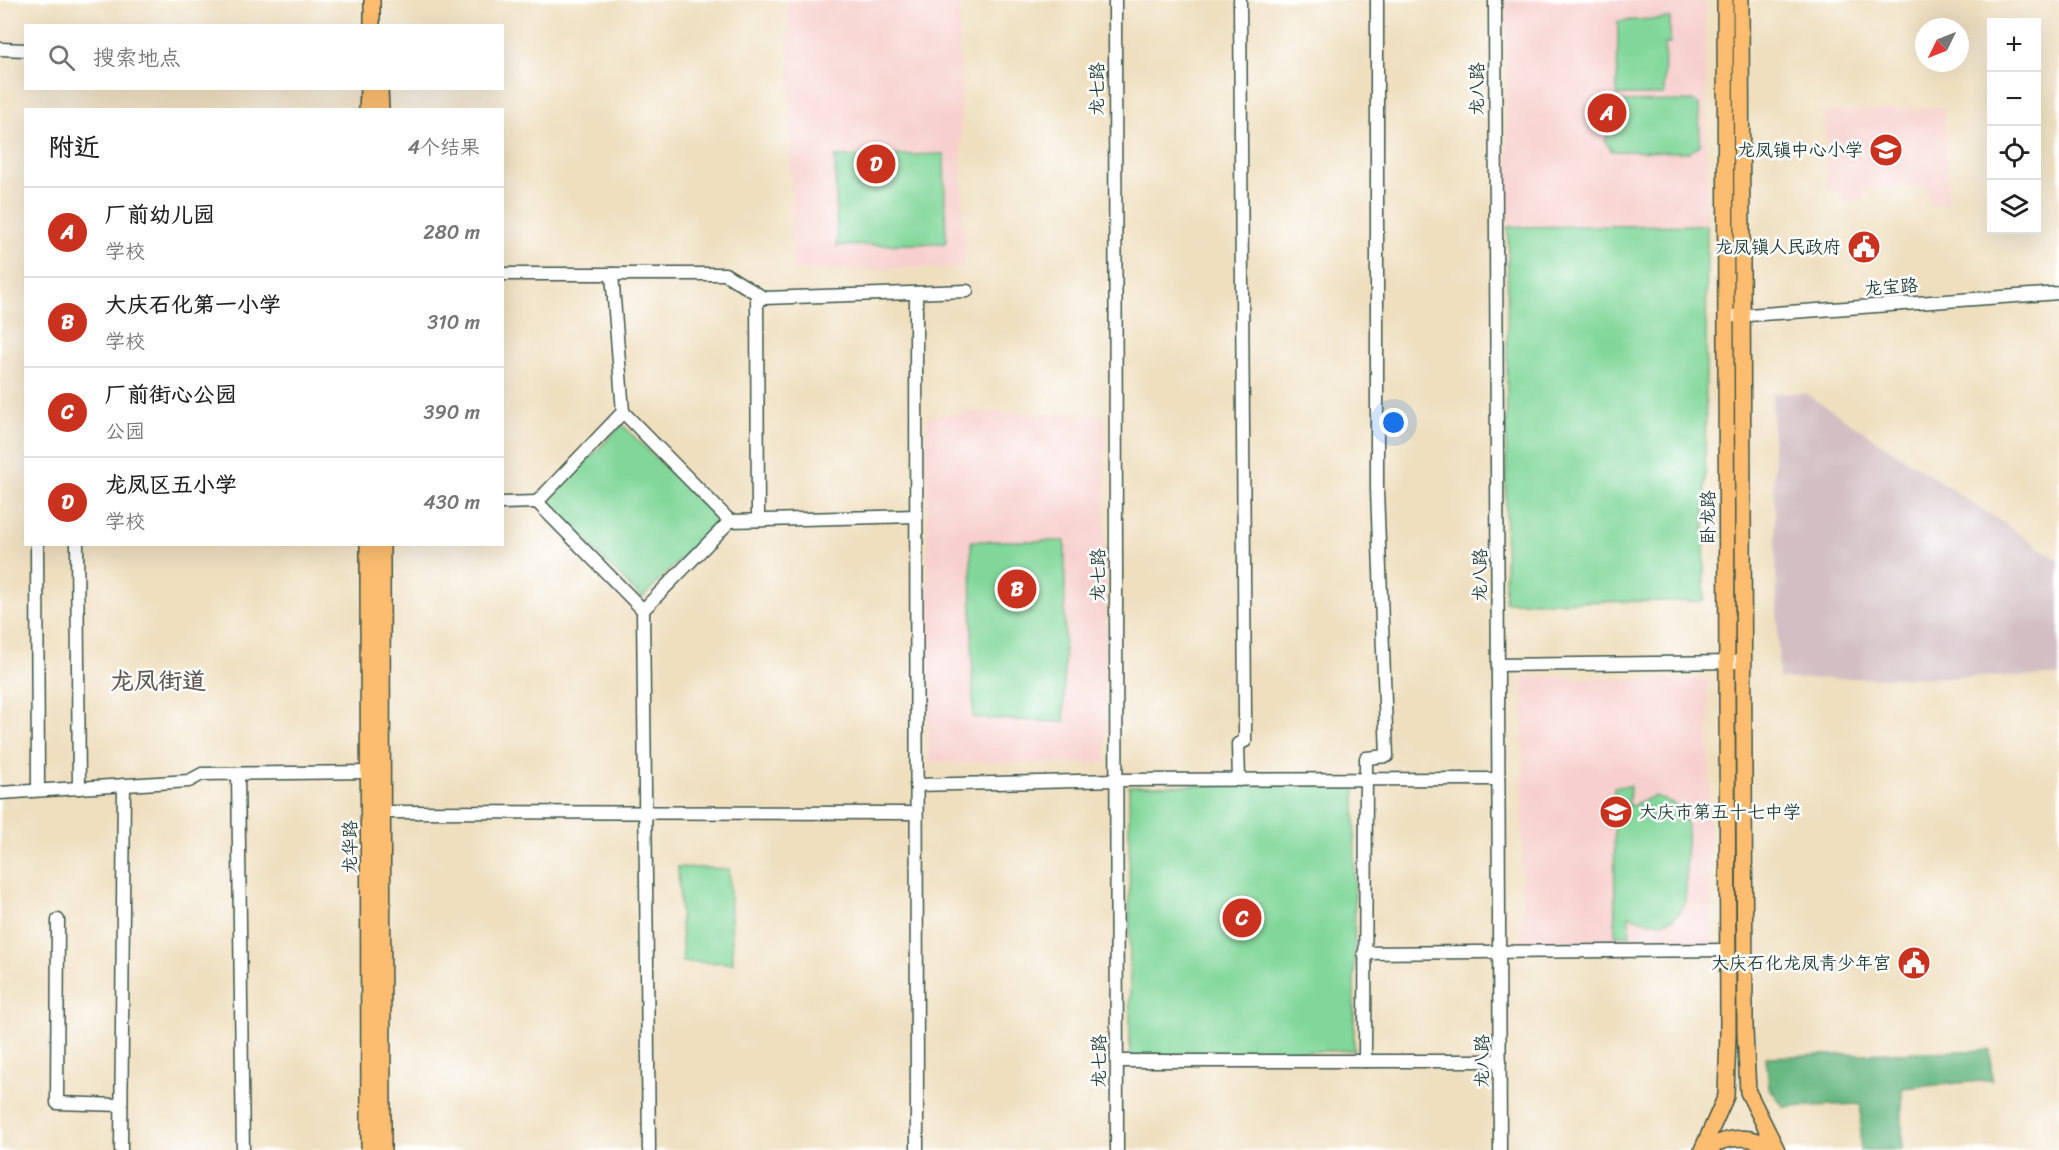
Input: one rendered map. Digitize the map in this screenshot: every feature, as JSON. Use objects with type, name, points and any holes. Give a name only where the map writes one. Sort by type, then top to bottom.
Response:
[{"type":"main road","points":[[372,0],[372,24]]},
{"type":"main road","name":"卧龙路","points":[[1725,0],[1734,316],[1736,662],[1745,1031],[1748,1092],[1775,1150]]},
{"type":"main road","name":"卧龙路","points":[[1734,316],[1741,0]]},
{"type":"main road","points":[[367,108],[368,90]]},
{"type":"main road","points":[[380,90],[381,108]]},
{"type":"main road","name":"龙华路","points":[[368,546],[369,772],[376,813],[369,1150]]},
{"type":"main road","points":[[382,546],[376,813],[383,1150]]},
{"type":"main road","name":"卧龙路","points":[[1702,1150],[1726,1096],[1736,662]]},
{"type":"main road","points":[[1707,1150],[1724,1140],[1740,1138],[1755,1140],[1775,1150]]},
{"type":"street","name":"龙七路","points":[[1115,0],[1117,1150]]},
{"type":"street","points":[[1239,780],[1238,744],[1245,741],[1240,0]]},
{"type":"street","points":[[1365,1061],[1366,758],[1387,756],[1377,490],[1377,0]]},
{"type":"street","name":"龙八路","points":[[1495,0],[1500,1150]]},
{"type":"street","points":[[0,49],[24,50]]},
{"type":"street","points":[[504,274],[725,274],[764,298],[966,291]]},
{"type":"street","points":[[612,274],[623,411],[730,521]]},
{"type":"street","points":[[916,293],[917,1150]]},
{"type":"street","name":"龙宝路","points":[[1734,316],[2059,293]]},
{"type":"street","points":[[757,294],[758,520]]},
{"type":"street","points":[[504,503],[537,502],[623,411]]},
{"type":"street","points":[[537,502],[643,610],[649,1150]]},
{"type":"street","points":[[643,610],[730,521],[916,516]]},
{"type":"street","points":[[38,546],[38,790]]},
{"type":"street","points":[[76,546],[79,788]]},
{"type":"street","points":[[1498,665],[1736,662]]},
{"type":"street","points":[[0,793],[189,782],[202,774],[369,772]]},
{"type":"street","points":[[238,774],[243,1150]]},
{"type":"street","points":[[916,785],[1116,780],[1498,779]]},
{"type":"street","points":[[121,1150],[124,785]]},
{"type":"street","points":[[376,813],[916,813]]},
{"type":"street","points":[[58,920],[57,1103],[121,1105]]},
{"type":"street","points":[[1364,953],[1729,950]]},
{"type":"street","points":[[1117,1060],[1500,1061]]},
{"type":"shaded area","points":[[788,0],[959,0],[964,268],[793,270]]},
{"type":"shaded area","points":[[1506,0],[1705,0],[1707,225],[1508,227]]},
{"type":"shaded area","name":"龙凤镇中心小学","points":[[1944,107],[1949,203],[1929,206],[1927,186],[1864,189],[1864,200],[1841,201],[1840,192],[1827,192],[1825,113]]},
{"type":"shaded area","points":[[1772,393],[1805,393],[2059,560],[2059,676],[1779,679]]},
{"type":"shaded area","points":[[981,412],[1105,415],[1106,763],[929,762],[927,416]]},
{"type":"shaded area","name":"大庆市第五十七中学","points":[[1524,677],[1708,680],[1711,948],[1521,944]]},
{"type":"green space","points":[[1670,18],[1670,44],[1665,44],[1664,95],[1617,95],[1618,21]]},
{"type":"green space","points":[[1692,101],[1699,104],[1700,145],[1690,152],[1612,151],[1605,141],[1608,134],[1607,115],[1616,102]]},
{"type":"green space","points":[[944,154],[946,243],[837,246],[835,157]]},
{"type":"green space","points":[[1707,225],[1704,601],[1505,602],[1508,227]]},
{"type":"green space","points":[[622,425],[719,520],[642,598],[546,502]]},
{"type":"green space","points":[[971,541],[1065,541],[1064,722],[973,718]]},
{"type":"green space","points":[[1355,784],[1354,1050],[1130,1057],[1129,786]]},
{"type":"green space","points":[[1630,786],[1629,806],[1655,796],[1670,802],[1685,818],[1687,835],[1686,895],[1682,909],[1677,916],[1662,922],[1645,921],[1629,915],[1630,936],[1615,935],[1614,787]]},
{"type":"green space","points":[[678,867],[729,869],[733,963],[683,962]]},
{"type":"green space","points":[[1990,1050],[1992,1080],[1902,1088],[1902,1150],[1860,1150],[1861,1104],[1784,1107],[1769,1087],[1766,1057]]},
{"type":"place","name":"厂前幼儿园","points":[[1607,113]]},
{"type":"place","name":"龙凤镇中心小学","points":[[1886,150]]},
{"type":"place","name":"龙凤区五小学","points":[[876,164]]},
{"type":"place","name":"龙凤镇人民政府","points":[[1864,247]]},
{"type":"place","name":"大庆石化第一小学","points":[[1017,589]]},
{"type":"place","name":"大庆市第五十七中学","points":[[1616,812]]},
{"type":"place","name":"厂前街心公园","points":[[1242,918]]},
{"type":"place","name":"大庆石化龙凤青少年宫","points":[[1914,963]]},
{"type":"district","name":"龙凤街道","points":[[158,681]]}]
